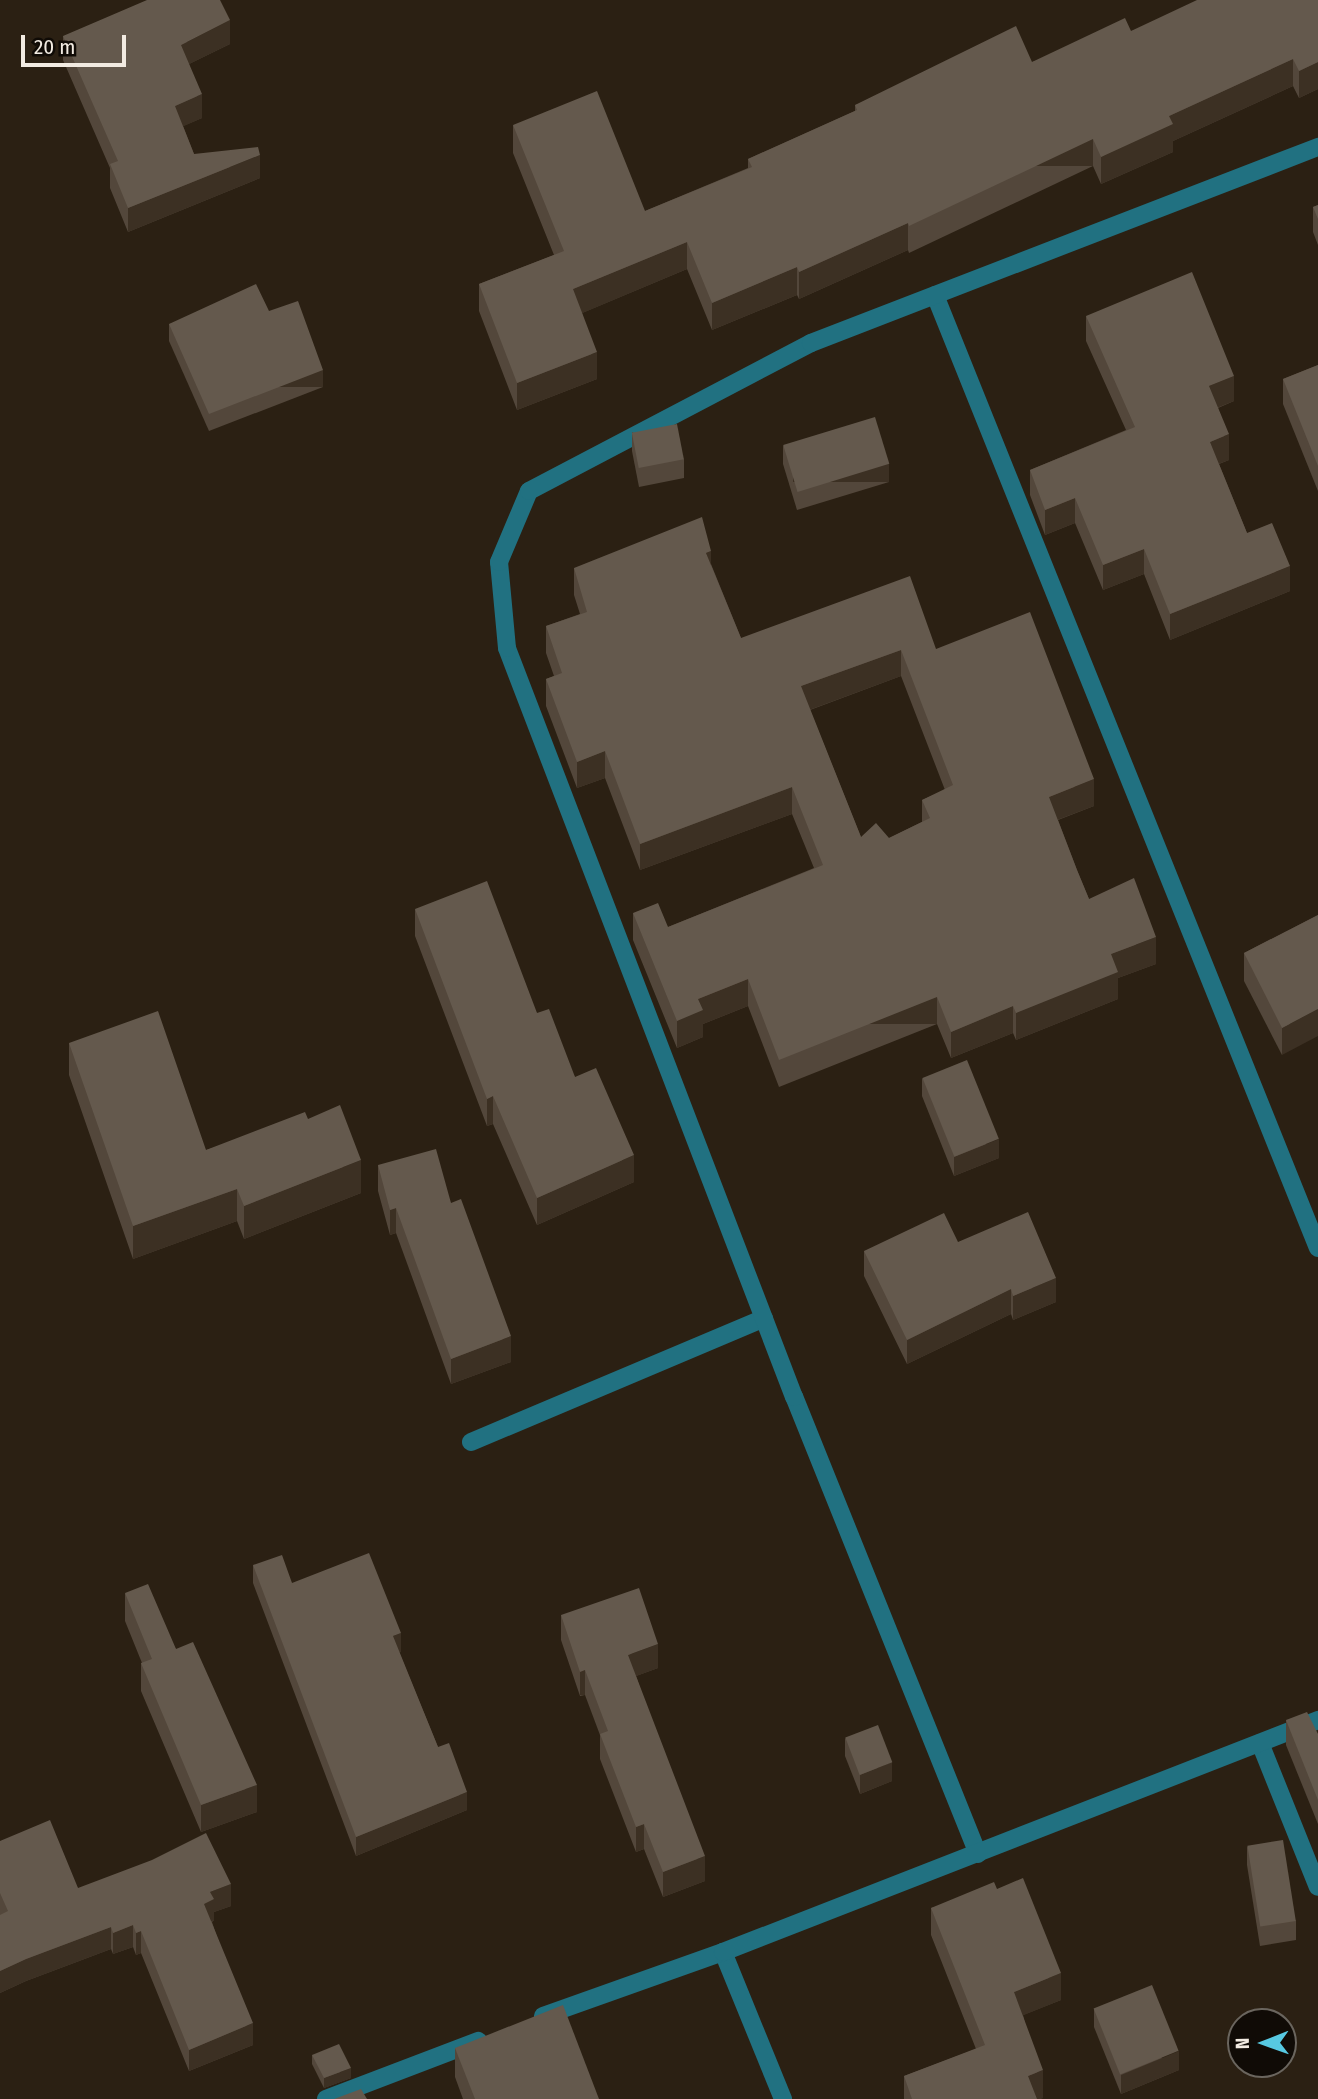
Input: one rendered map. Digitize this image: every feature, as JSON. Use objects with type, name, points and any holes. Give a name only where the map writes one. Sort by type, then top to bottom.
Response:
[{"type":"street","points":[[978,1854],[764,1318],[507,648],[499,562],[529,491],[811,343],[1318,147]]},
{"type":"street","points":[[935,295],[1318,1248]]},
{"type":"street","points":[[471,1442],[764,1318]]},
{"type":"street","points":[[529,2022],[723,1952],[1318,1720]]},
{"type":"street","points":[[1260,1743],[1318,1887]]},
{"type":"street","points":[[723,1952],[783,2099]]},
{"type":"street","points":[[326,2099],[491,2036]]},
{"type":"building","points":[[147,0],[220,0],[230,20],[181,45],[202,94],[175,106],[194,154],[258,147],[260,155],[128,208],[110,164],[118,161],[63,36]]},
{"type":"building","points":[[1197,0],[1318,0],[1318,62],[1299,71],[1293,59],[1169,116],[1173,124],[1101,157],[1093,139],[909,226],[908,223],[799,272],[797,267],[712,303],[687,242],[573,289],[597,352],[517,383],[479,284],[564,251],[513,125],[597,91],[645,211],[752,167],[748,159],[857,110],[855,105],[1016,26],[1032,62],[1125,18],[1131,31]]},
{"type":"building","points":[[1318,205],[1318,219],[1313,207]]},
{"type":"building","points":[[1192,272],[1234,376],[1209,386],[1229,434],[1210,442],[1247,533],[1272,523],[1290,566],[1170,614],[1144,549],[1103,565],[1075,498],[1045,510],[1030,470],[1135,427],[1086,316]]},
{"type":"building","points":[[256,284],[269,311],[298,301],[323,370],[209,414],[169,324]]},
{"type":"building","points":[[1318,365],[1318,466],[1283,379]]},
{"type":"building","points":[[875,417],[889,464],[798,492],[783,445]]},
{"type":"building","points":[[677,424],[684,459],[639,468],[632,433]]},
{"type":"building","points":[[702,517],[711,551],[706,553],[741,638],[910,576],[936,649],[1030,612],[1094,779],[1049,797],[1077,870],[1089,899],[1134,878],[1156,937],[1111,954],[1118,972],[1016,1013],[1013,1006],[951,1032],[937,997],[779,1060],[748,979],[698,999],[703,1010],[677,1021],[633,913],[658,903],[668,927],[823,865],[792,787],[640,844],[605,751],[577,762],[546,679],[562,673],[546,626],[587,612],[574,568]],"holes":[[[901,650],[953,785],[922,800],[930,818],[889,838],[876,823],[861,837],[801,686]]]},
{"type":"building","points":[[487,881],[537,1013],[549,1009],[575,1077],[596,1068],[634,1155],[537,1198],[493,1096],[487,1099],[415,909]]},
{"type":"building","points":[[1318,915],[1318,1009],[1282,1028],[1244,953]]},
{"type":"building","points":[[158,1011],[206,1150],[305,1112],[308,1119],[340,1105],[361,1160],[244,1206],[237,1189],[133,1226],[69,1043]]},
{"type":"building","points":[[967,1060],[999,1139],[954,1157],[922,1078]]},
{"type":"building","points":[[436,1149],[451,1203],[461,1199],[511,1336],[451,1359],[396,1208],[390,1210],[378,1165]]},
{"type":"building","points":[[1028,1212],[1056,1278],[1013,1296],[1011,1289],[907,1340],[864,1251],[944,1213],[958,1242]]},
{"type":"building","points":[[369,1553],[401,1633],[393,1636],[438,1747],[449,1743],[467,1792],[356,1837],[253,1565],[282,1555],[292,1583]]},
{"type":"building","points":[[148,1584],[176,1649],[193,1642],[257,1785],[201,1805],[141,1663],[152,1659],[125,1593]]},
{"type":"building","points":[[639,1588],[658,1644],[628,1655],[705,1856],[663,1872],[644,1824],[636,1827],[600,1734],[608,1731],[585,1670],[580,1672],[561,1615]]},
{"type":"building","points":[[1307,1712],[1318,1734],[1318,1800],[1286,1720]]},
{"type":"building","points":[[878,1725],[892,1762],[860,1775],[845,1738]]},
{"type":"building","points":[[50,1820],[78,1888],[152,1860],[206,1833],[231,1884],[210,1892],[214,1899],[204,1904],[253,2023],[189,2050],[141,1931],[136,1933],[133,1925],[113,1933],[111,1927],[0,1971],[0,1915],[8,1911],[0,1893],[0,1841]]},
{"type":"building","points":[[1283,1840],[1296,1921],[1260,1927],[1247,1846]]},
{"type":"building","points":[[1023,1878],[1061,1973],[1014,1992],[1043,2070],[1028,2076],[1037,2099],[912,2099],[904,2076],[985,2045],[931,1908],[994,1882],[997,1889]]},
{"type":"building","points":[[1152,1985],[1179,2051],[1120,2074],[1094,2009]]},
{"type":"building","points":[[563,2005],[599,2099],[475,2099],[455,2048]]},
{"type":"building","points":[[339,2044],[351,2068],[324,2078],[312,2055]]},
{"type":"building","points":[[361,2089],[367,2099],[334,2099]]}]
